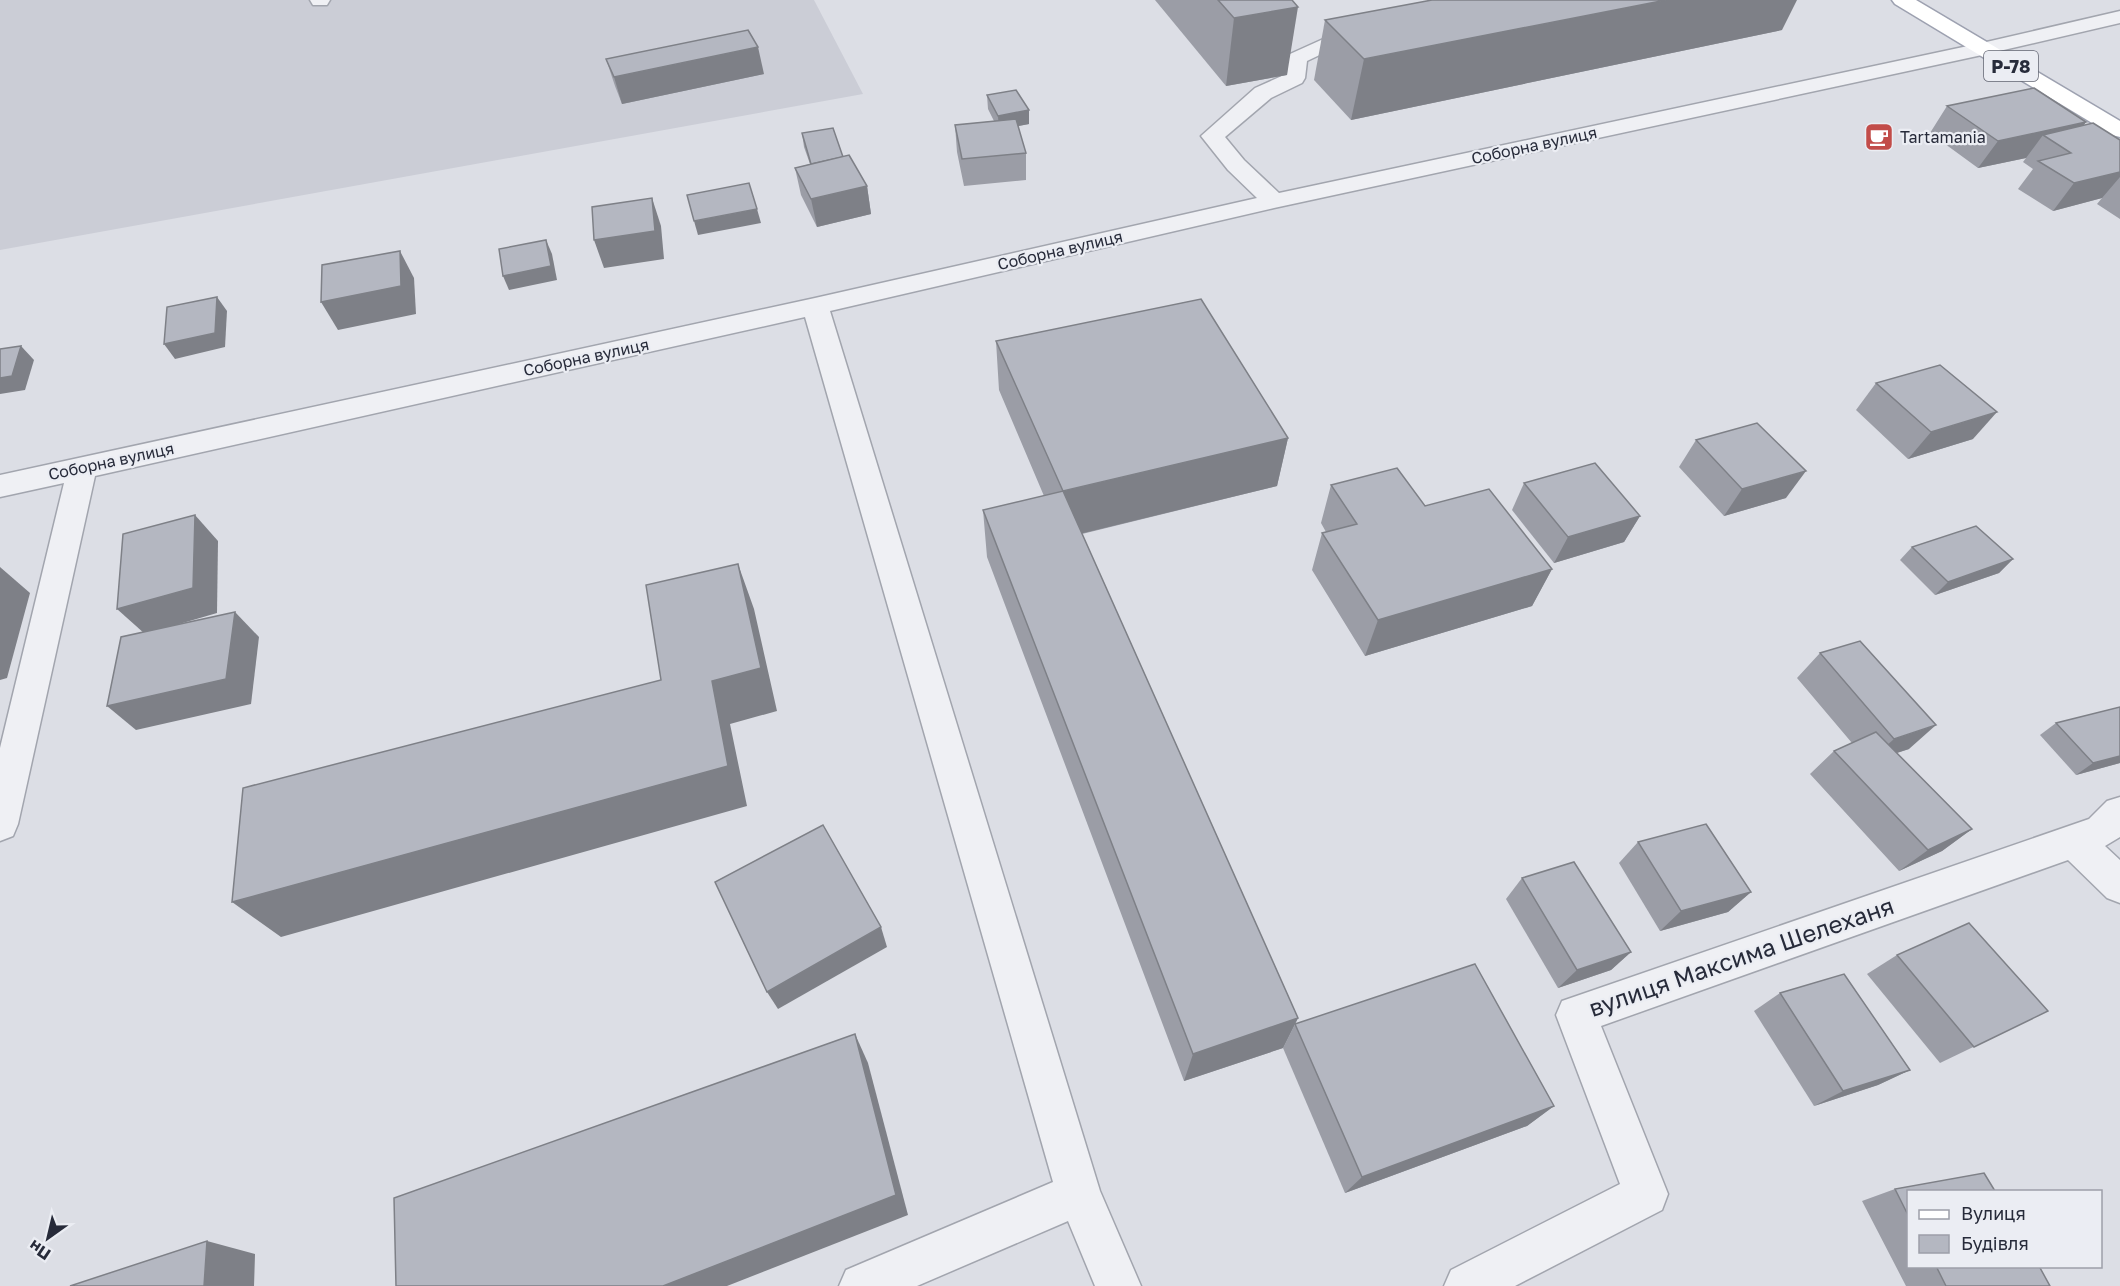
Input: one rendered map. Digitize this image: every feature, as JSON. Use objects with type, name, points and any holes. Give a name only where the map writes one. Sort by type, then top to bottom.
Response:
[{"type":"main road","name":"Р-78","points":[[1902,0],[2120,130]]},
{"type":"street","name":"Соборна вулиця","points":[[0,486],[815,306],[1274,201],[1982,49],[2120,17]]},
{"type":"street","points":[[1274,201],[1236,165],[1212,136],[1263,93],[1294,78],[1297,58],[1361,28],[1384,23]]},
{"type":"street","points":[[815,306],[1079,1194],[1118,1286]]},
{"type":"street","points":[[0,824],[82,468]]},
{"type":"street","name":"вулиця Максима Шелеханя","points":[[1467,1286],[1646,1194],[1576,1015],[2101,831],[2120,813]]},
{"type":"street","points":[[2074,841],[2120,885]]},
{"type":"street","points":[[862,1286],[1079,1194]]},
{"type":"shaded area","points":[[0,0],[814,0],[863,94],[0,250]]},
{"type":"building","points":[[1218,0],[1292,0],[1298,7],[1234,18]]},
{"type":"building","points":[[1432,0],[1666,0],[1364,59],[1325,20]]},
{"type":"building","points":[[748,30],[758,47],[614,77],[606,59]]},
{"type":"building","points":[[2034,88],[2086,122],[1998,141],[1947,106]]},
{"type":"building","points":[[1016,90],[1029,110],[998,116],[987,95]]},
{"type":"building","points":[[1016,119],[1026,153],[962,159],[955,125]]},
{"type":"building","points":[[2093,123],[2120,140],[2120,172],[2074,183],[2038,161],[2071,153],[2043,135]]},
{"type":"building","points":[[833,128],[843,157],[811,164],[802,133]]},
{"type":"building","points":[[849,155],[867,186],[811,199],[795,168]]},
{"type":"building","points":[[749,183],[757,209],[694,221],[687,195]]},
{"type":"building","points":[[652,198],[655,231],[594,240],[592,207]]},
{"type":"building","points":[[546,240],[551,266],[503,276],[499,249]]},
{"type":"building","points":[[400,251],[401,286],[321,302],[322,265]]},
{"type":"building","points":[[217,297],[215,333],[164,344],[167,307]]},
{"type":"building","points":[[1201,299],[1288,438],[1063,491],[996,341]]},
{"type":"building","points":[[21,346],[12,376],[0,378],[0,349]]},
{"type":"building","points":[[1940,365],[1997,412],[1931,432],[1876,383]]},
{"type":"building","points":[[1757,423],[1806,471],[1742,489],[1696,440]]},
{"type":"building","points":[[1595,463],[1640,516],[1568,537],[1524,483]]},
{"type":"building","points":[[1397,468],[1425,506],[1489,489],[1552,569],[1378,620],[1322,533],[1357,524],[1331,485]]},
{"type":"building","points":[[1063,491],[1298,1018],[1193,1054],[983,510]]},
{"type":"building","points":[[195,515],[193,588],[117,609],[123,534]]},
{"type":"building","points":[[1976,526],[2013,559],[1948,582],[1912,547]]},
{"type":"building","points":[[738,564],[761,668],[712,681],[728,766],[232,902],[243,788],[661,680],[646,585]]},
{"type":"building","points":[[235,612],[226,679],[107,706],[121,637]]},
{"type":"building","points":[[1860,641],[1936,725],[1894,739],[1820,653]]},
{"type":"building","points":[[2120,707],[2120,756],[2093,763],[2056,723]]},
{"type":"building","points":[[1876,732],[1972,829],[1928,850],[1834,751]]},
{"type":"building","points":[[1706,824],[1751,892],[1681,911],[1638,842]]},
{"type":"building","points":[[823,825],[881,927],[767,992],[715,882]]},
{"type":"building","points":[[1574,862],[1631,952],[1577,970],[1522,878]]},
{"type":"building","points":[[1969,923],[2048,1011],[1974,1047],[1897,955]]},
{"type":"building","points":[[1475,964],[1554,1106],[1362,1177],[1295,1024]]},
{"type":"building","points":[[1844,974],[1910,1070],[1843,1091],[1780,993]]},
{"type":"building","points":[[855,1034],[896,1195],[663,1286],[396,1286],[394,1198]]},
{"type":"building","points":[[1984,1173],[1994,1190],[1907,1190],[1907,1213],[1895,1189]]},
{"type":"building","points":[[207,1241],[204,1286],[70,1286]]},
{"type":"building","points":[[1937,1268],[2040,1268],[2050,1286],[1946,1286]]},
{"type":"place","name":"Tartamania","points":[[1879,137]]}]
